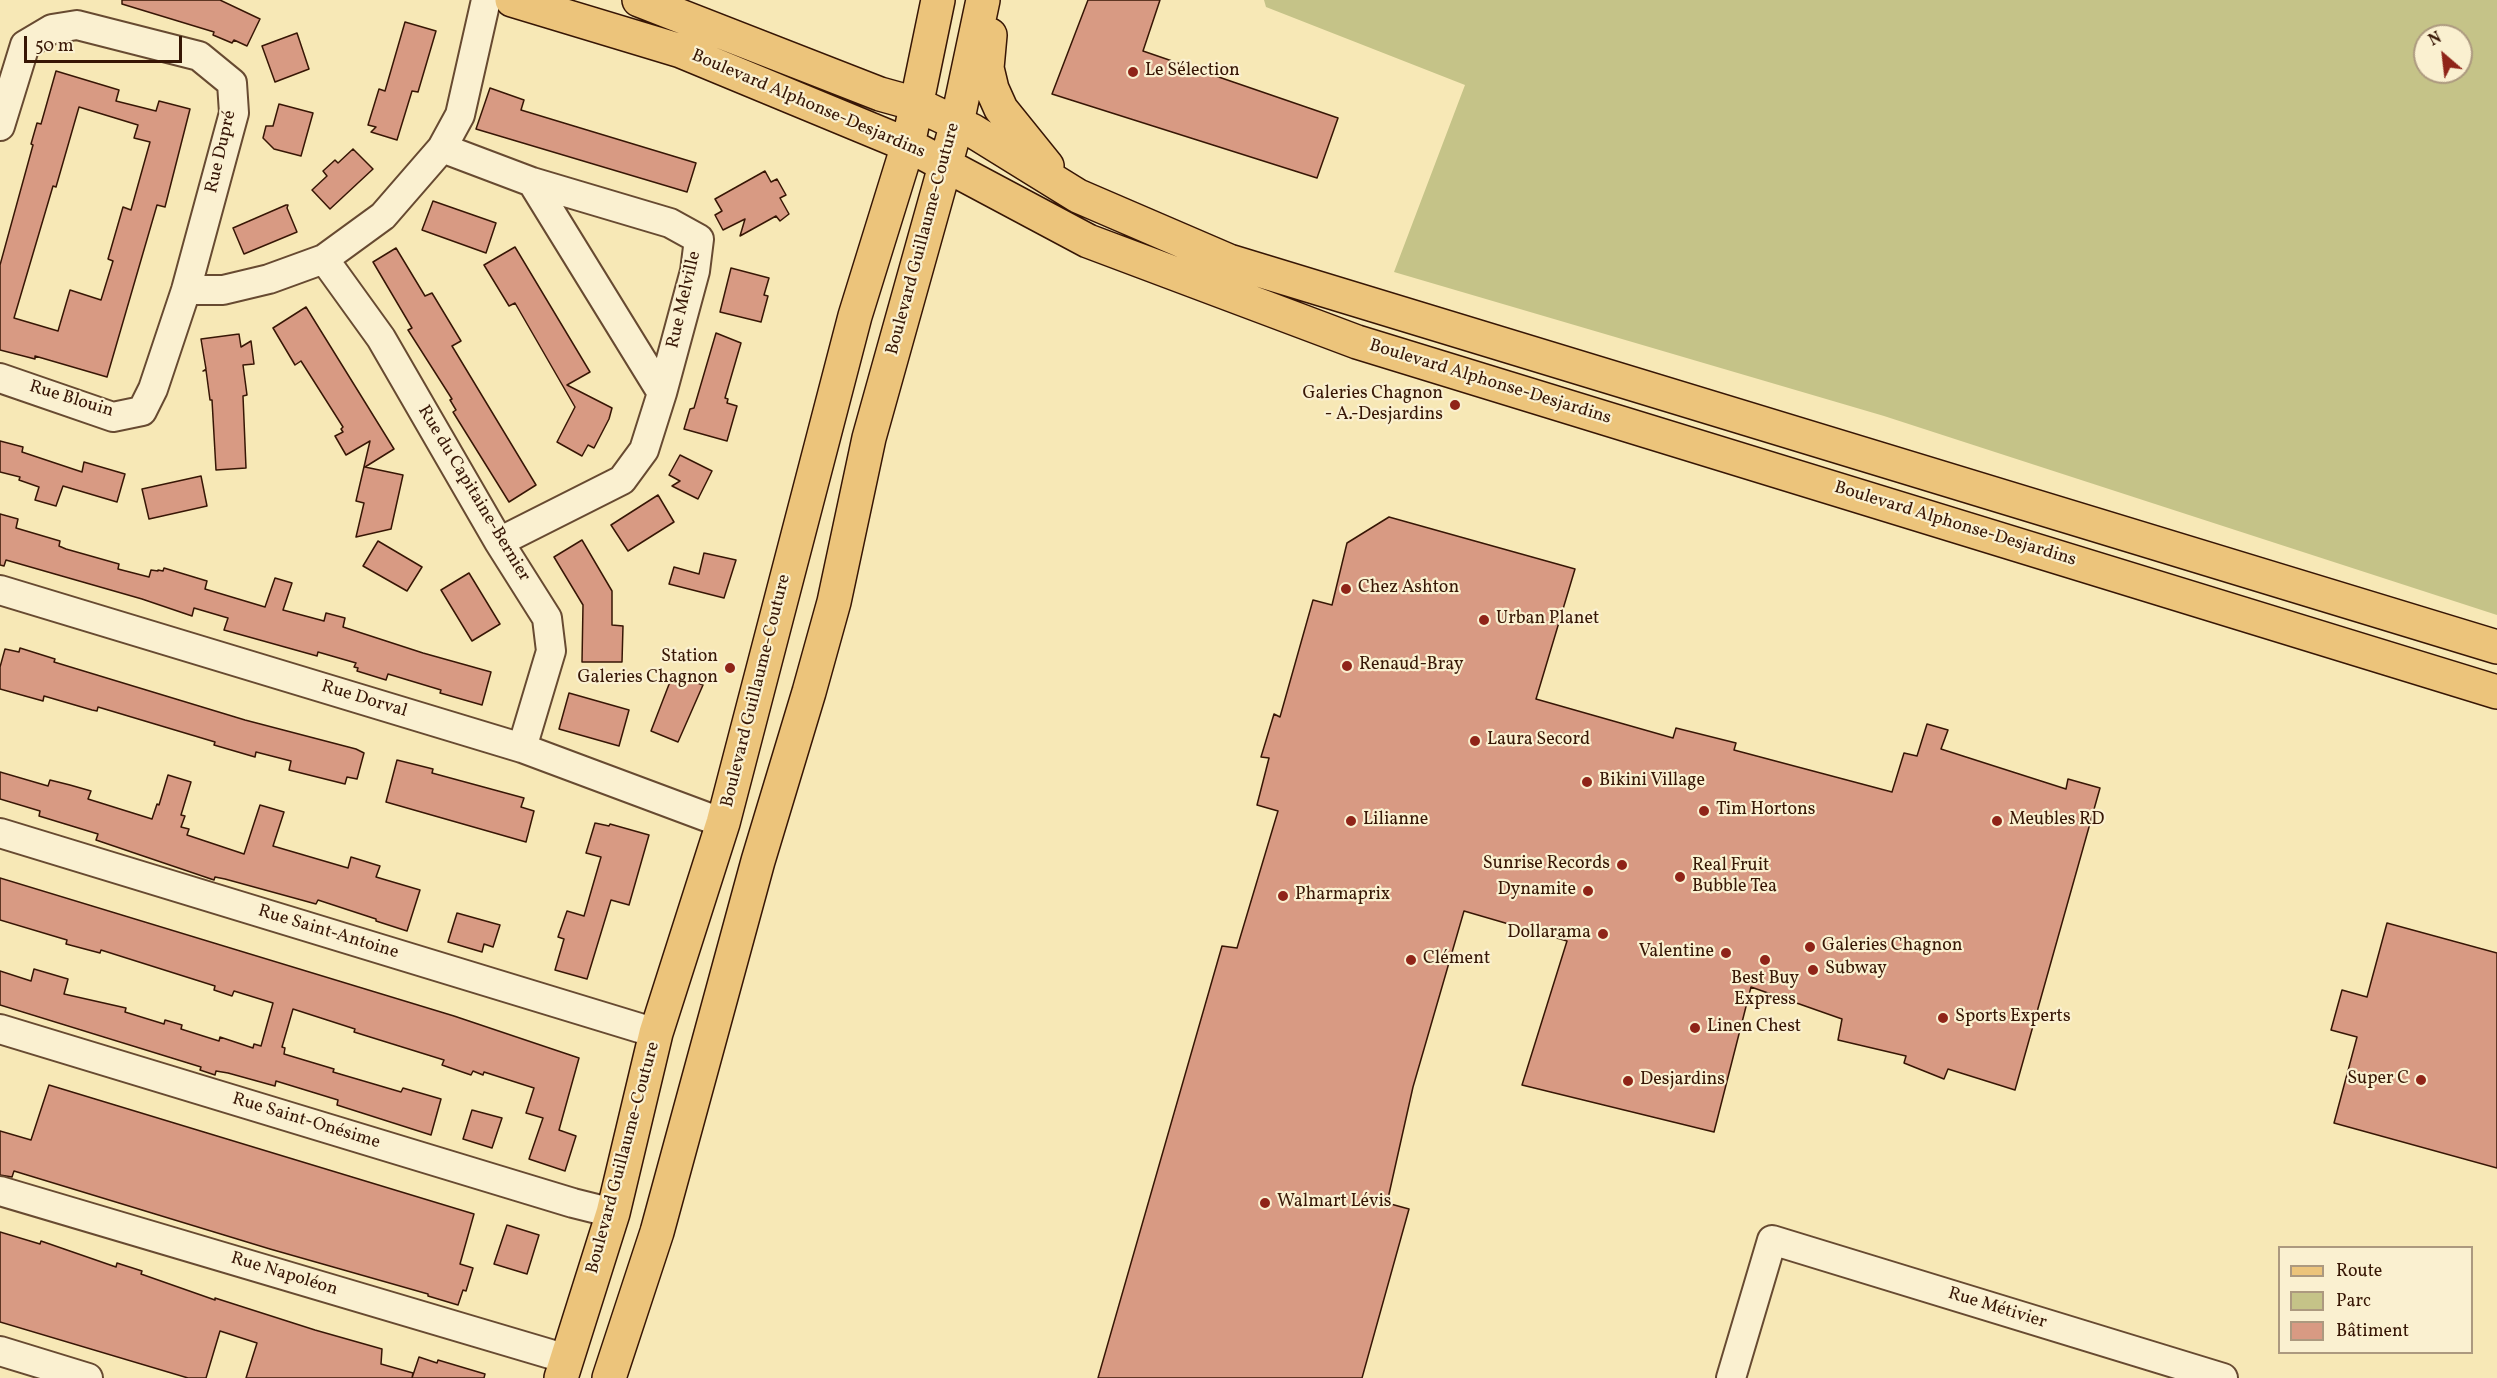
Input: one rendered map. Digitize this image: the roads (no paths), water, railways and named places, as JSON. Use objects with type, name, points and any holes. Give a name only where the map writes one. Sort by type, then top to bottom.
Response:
[{"type":"main road","name":"Boulevard Alphonse-Desjardins","points":[[512,0],[681,51],[908,145],[1088,241],[1357,342],[2497,692]]},
{"type":"main road","name":"Boulevard Alphonse-Desjardins","points":[[639,0],[880,94],[915,104],[957,123],[1078,196],[1229,261],[2497,647]]},
{"type":"main road","name":"Boulevard Guillaume-Couture","points":[[564,1369],[613,1213],[656,1033],[723,823],[852,327],[908,145],[938,0]]},
{"type":"main road","name":"Boulevard Guillaume-Couture","points":[[609,1378],[657,1232],[755,872],[834,602],[869,438],[946,165],[984,0]]},
{"type":"main road","points":[[993,0],[987,68],[992,89],[1001,110],[1056,176],[1078,196]]},
{"type":"street","points":[[186,290],[223,290],[268,279],[324,259],[383,216],[442,148],[460,115],[486,0]]},
{"type":"street","name":"Rue Dupré","points":[[0,126],[25,45],[52,29],[77,26],[199,56],[232,83],[234,113],[186,290],[153,389],[142,411]]},
{"type":"street","name":"Rue Melville","points":[[442,148],[532,182],[670,223],[699,239],[695,271],[644,450],[622,480],[499,542]]},
{"type":"street","name":"Rue Melville","points":[[532,182],[662,393]]},
{"type":"street","name":"Rue du Capitaine-Bernier","points":[[324,259],[381,338],[499,542],[547,618],[551,651],[522,748]]},
{"type":"street","name":"Rue Blouin","points":[[0,378],[112,417],[142,411]]},
{"type":"street","name":"Rue Dorval","points":[[0,590],[522,748],[723,823]]},
{"type":"street","name":"Rue Saint-Antoine","points":[[0,833],[656,1033]]},
{"type":"street","name":"Rue Saint-Onésime","points":[[0,1029],[573,1203],[613,1213]]},
{"type":"street","name":"Rue Napoléon","points":[[0,1191],[564,1369]]},
{"type":"street","name":"Rue Métivier","points":[[1731,1378],[1772,1240],[2223,1378]]},
{"type":"street","points":[[0,1351],[88,1378]]},
{"type":"place","name":"Le Sélection","points":[[1133,72]]},
{"type":"place","name":"Galeries Chagnon - A.-Desjardins","points":[[1455,405]]},
{"type":"place","name":"Chez Ashton","points":[[1346,589]]},
{"type":"place","name":"Urban Planet","points":[[1484,620]]},
{"type":"place","name":"Renaud-Bray","points":[[1347,666]]},
{"type":"place","name":"Station Galeries Chagnon","points":[[730,668]]},
{"type":"place","name":"Laura Secord","points":[[1475,741]]},
{"type":"place","name":"Bikini Village","points":[[1587,782]]},
{"type":"place","name":"Tim Hortons","points":[[1704,811]]},
{"type":"place","name":"Lilianne","points":[[1351,821]]},
{"type":"place","name":"Meubles RD","points":[[1997,821]]},
{"type":"place","name":"Sunrise Records","points":[[1622,865]]},
{"type":"place","name":"Real Fruit Bubble Tea","points":[[1680,877]]},
{"type":"place","name":"Dynamite","points":[[1588,891]]},
{"type":"place","name":"Pharmaprix","points":[[1283,896]]},
{"type":"place","name":"Dollarama","points":[[1603,934]]},
{"type":"place","name":"Galeries Chagnon","points":[[1810,947]]},
{"type":"place","name":"Valentine","points":[[1726,953]]},
{"type":"place","name":"Clément","points":[[1411,960]]},
{"type":"place","name":"Best Buy Express","points":[[1765,960]]},
{"type":"place","name":"Subway","points":[[1813,970]]},
{"type":"place","name":"Sports Experts","points":[[1943,1018]]},
{"type":"place","name":"Linen Chest","points":[[1695,1028]]},
{"type":"place","name":"Super C","points":[[2421,1080]]},
{"type":"place","name":"Desjardins","points":[[1628,1081]]},
{"type":"place","name":"Walmart Lévis","points":[[1265,1203]]}]
